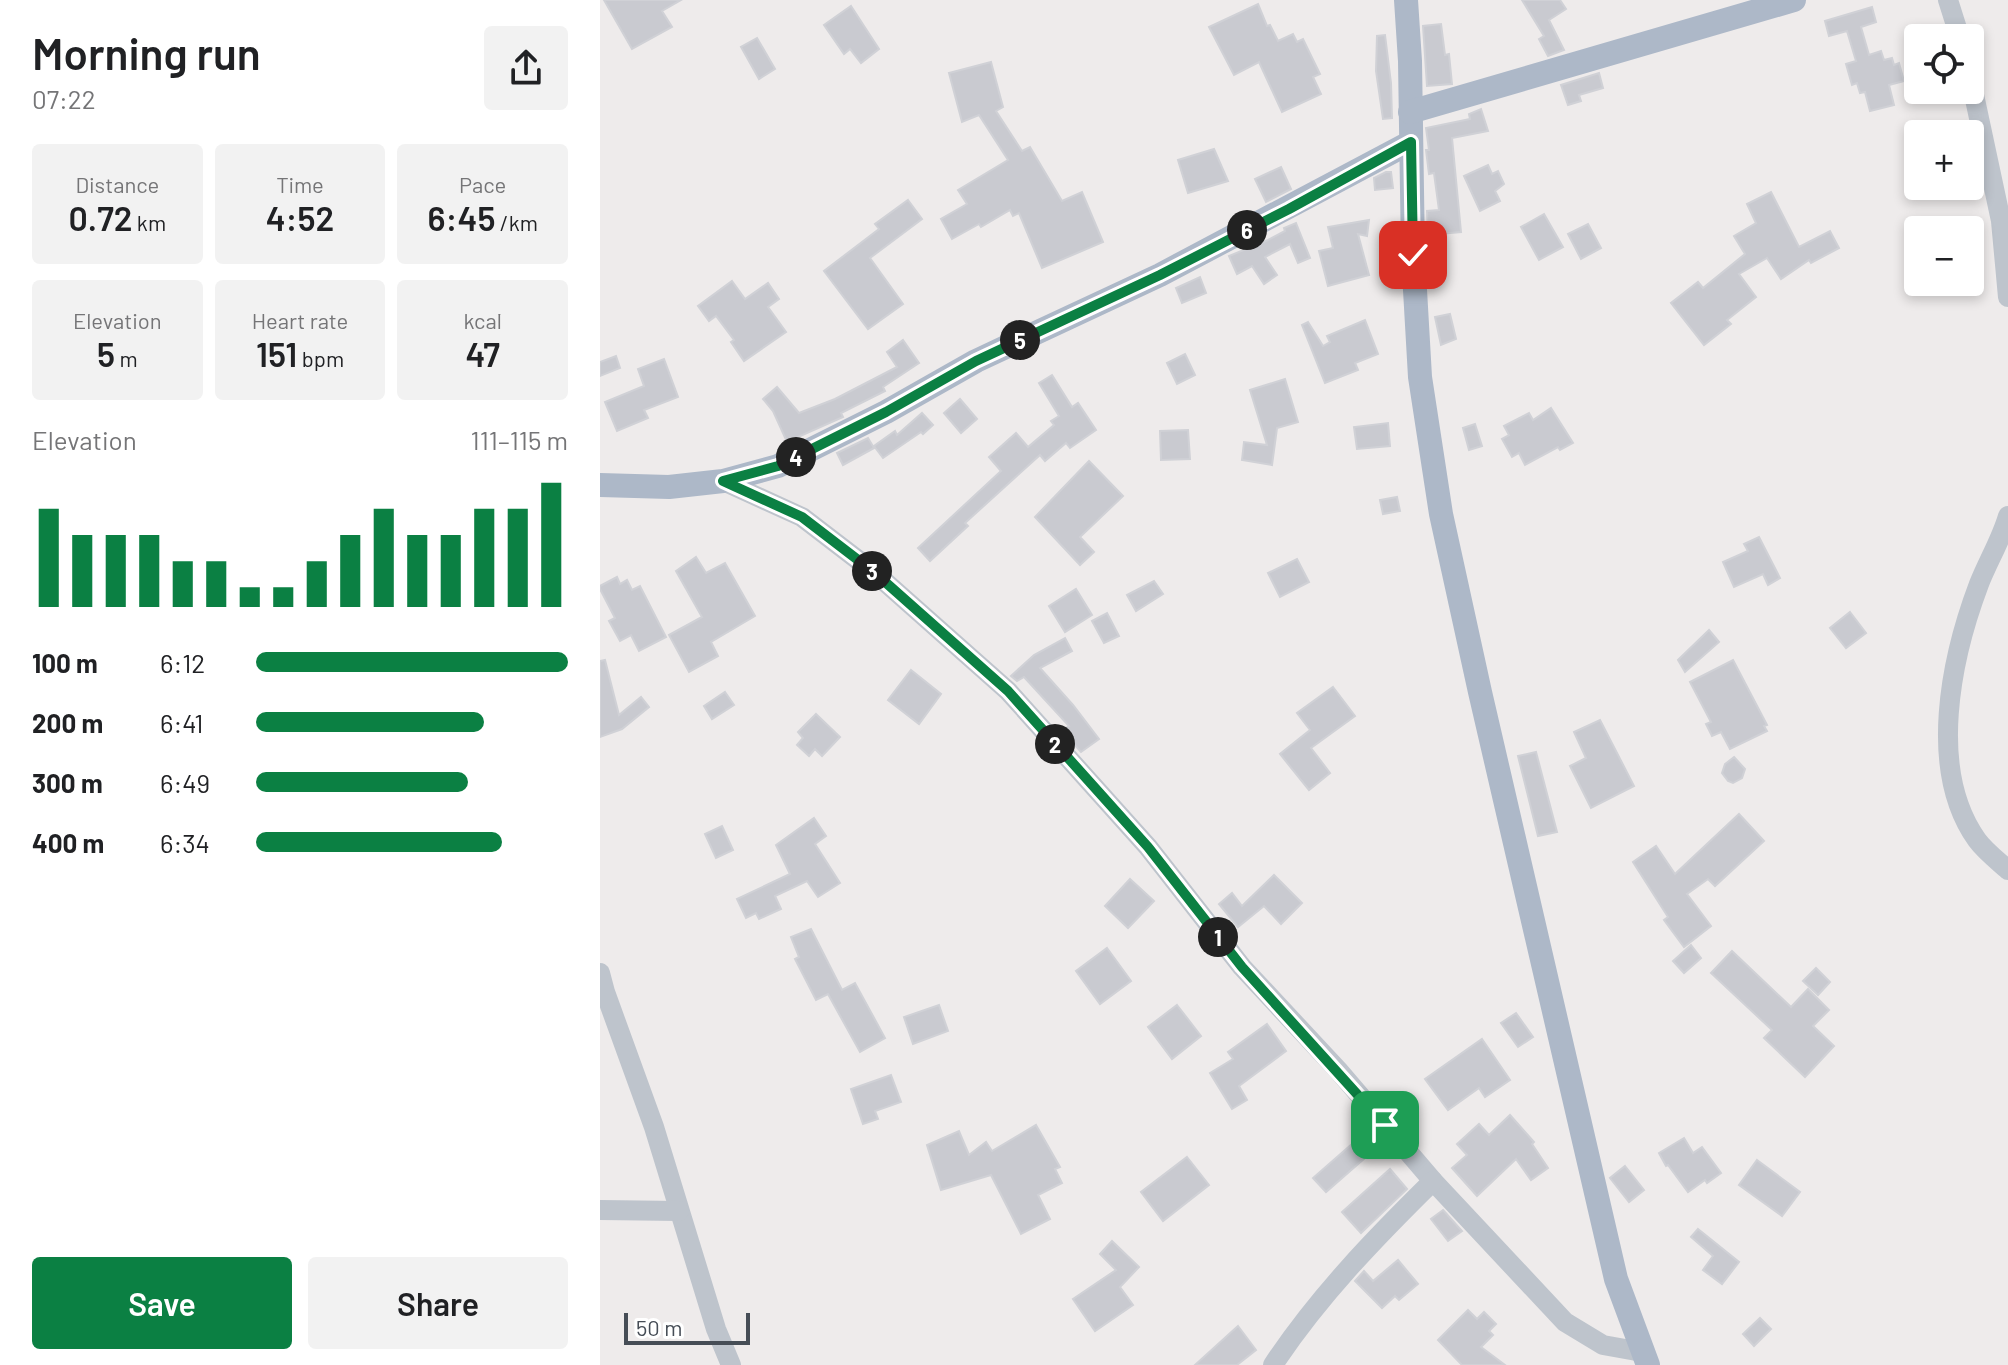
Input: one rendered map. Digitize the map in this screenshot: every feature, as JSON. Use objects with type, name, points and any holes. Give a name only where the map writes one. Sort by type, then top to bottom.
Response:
[{"type":"main road","points":[[1406,0],[1413,255],[1420,377],[1441,514],[1612,1264],[1645,1358]]},
{"type":"main road","points":[[1410,112],[1794,0]]},
{"type":"main road","points":[[600,485],[669,487],[723,481],[778,466],[886,412],[976,361],[1186,262],[1411,142]]},
{"type":"street","points":[[1948,0],[1956,24]]},
{"type":"street","points":[[1976,104],[2001,221],[2008,297]]},
{"type":"street","points":[[723,481],[802,517],[875,573],[1008,691],[1148,847],[1242,967],[1338,1070],[1433,1181],[1565,1322],[1603,1345],[1645,1358]]},
{"type":"street","points":[[2008,516],[1961,634],[1952,676],[1950,717],[1951,772],[1959,803],[1977,840],[2008,870]]},
{"type":"street","points":[[600,973],[654,1127],[716,1329],[731,1365]]},
{"type":"street","points":[[1273,1365],[1299,1326],[1372,1240],[1433,1181]]},
{"type":"street","points":[[600,1210],[679,1211]]},
{"type":"building","points":[[604,0],[681,0],[662,11],[672,27],[632,49]]},
{"type":"building","points":[[1522,0],[1560,0],[1566,9],[1549,20],[1564,50],[1548,56],[1539,39],[1544,36]]},
{"type":"building","points":[[1258,4],[1267,26],[1270,25],[1278,41],[1293,34],[1297,42],[1303,39],[1320,74],[1313,77],[1321,94],[1282,112],[1259,62],[1234,75],[1209,27]]},
{"type":"building","points":[[851,6],[879,49],[861,63],[850,49],[844,54],[824,25]]},
{"type":"building","points":[[1872,7],[1876,22],[1861,27],[1869,55],[1881,51],[1884,60],[1892,58],[1894,65],[1899,63],[1904,81],[1889,85],[1894,105],[1870,111],[1865,92],[1860,93],[1857,83],[1852,85],[1846,64],[1856,61],[1847,31],[1829,36],[1825,21]]},
{"type":"building","points":[[1441,24],[1445,55],[1449,54],[1452,84],[1427,86],[1423,26]]},
{"type":"building","points":[[1385,35],[1392,118],[1383,119],[1376,71],[1377,36]]},
{"type":"building","points":[[757,38],[775,69],[759,79],[741,47]]},
{"type":"building","points":[[991,62],[1003,107],[996,111],[1022,151],[1030,147],[1062,201],[1082,192],[1103,242],[1042,268],[1019,213],[1013,216],[1010,210],[952,239],[941,219],[967,204],[958,190],[1008,160],[979,115],[962,122],[949,73]]},
{"type":"building","points":[[1599,73],[1603,88],[1579,95],[1581,101],[1568,105],[1561,85]]},
{"type":"building","points":[[1481,109],[1488,131],[1452,138],[1461,232],[1428,235],[1427,211],[1439,210],[1434,173],[1429,174],[1426,128],[1470,119],[1469,114]]},
{"type":"building","points":[[1214,149],[1228,181],[1188,193],[1178,160]]},
{"type":"building","points":[[1488,165],[1492,174],[1498,171],[1504,184],[1495,191],[1500,201],[1480,211],[1464,176]]},
{"type":"building","points":[[1281,167],[1291,189],[1266,202],[1255,179]]},
{"type":"building","points":[[1391,172],[1393,188],[1375,190],[1374,178]]},
{"type":"building","points":[[1771,192],[1799,247],[1830,231],[1839,248],[1811,263],[1809,260],[1781,279],[1767,258],[1739,274],[1756,297],[1727,320],[1731,324],[1704,345],[1671,303],[1698,282],[1703,288],[1745,254],[1734,236],[1756,223],[1747,204]]},
{"type":"building","points":[[908,200],[922,219],[870,258],[903,304],[868,329],[824,271],[879,229],[875,224]]},
{"type":"building","points":[[1544,214],[1563,247],[1539,260],[1521,227]]},
{"type":"building","points":[[1369,220],[1367,236],[1358,234],[1369,275],[1328,286],[1319,251],[1333,248],[1328,227]]},
{"type":"building","points":[[1296,223],[1310,258],[1298,263],[1290,244],[1265,257],[1277,275],[1264,284],[1252,266],[1237,274],[1229,256],[1268,240]]},
{"type":"building","points":[[1588,224],[1601,248],[1581,259],[1568,234]]},
{"type":"building","points":[[1200,277],[1206,293],[1182,303],[1176,288]]},
{"type":"building","points":[[732,281],[745,299],[768,283],[779,299],[768,307],[786,332],[744,361],[731,342],[734,340],[716,316],[709,321],[698,306]]},
{"type":"building","points":[[1450,314],[1456,339],[1441,345],[1435,317]]},
{"type":"building","points":[[1365,320],[1378,354],[1355,363],[1358,370],[1325,383],[1302,325],[1308,322],[1323,346],[1330,342],[1327,336]]},
{"type":"building","points":[[903,340],[919,363],[883,387],[885,391],[841,413],[843,417],[787,442],[773,411],[763,399],[777,387],[799,413],[835,399],[897,367],[887,352]]},
{"type":"building","points":[[1185,354],[1195,375],[1177,384],[1167,363]]},
{"type":"building","points":[[616,356],[620,368],[600,376],[600,362]]},
{"type":"building","points":[[664,359],[678,397],[644,410],[648,418],[617,431],[605,402],[644,386],[638,369]]},
{"type":"building","points":[[1052,375],[1072,407],[1078,403],[1096,430],[1070,448],[1066,443],[1045,461],[1040,455],[965,523],[968,526],[930,561],[918,548],[1001,471],[989,457],[1016,433],[1028,447],[1054,425],[1051,421],[1059,416],[1039,383]]},
{"type":"building","points":[[1285,379],[1298,422],[1277,428],[1272,465],[1242,460],[1244,442],[1267,445],[1250,390]]},
{"type":"building","points":[[960,399],[977,419],[961,433],[944,413]]},
{"type":"building","points":[[1551,408],[1573,443],[1560,450],[1558,447],[1525,465],[1519,453],[1512,457],[1502,439],[1509,435],[1504,426],[1529,413],[1533,420]]},
{"type":"building","points":[[922,413],[933,425],[883,458],[874,446],[895,431],[897,435]]},
{"type":"building","points":[[1388,423],[1390,446],[1357,449],[1354,427]]},
{"type":"building","points":[[1475,424],[1482,446],[1469,450],[1463,428]]},
{"type":"building","points":[[1188,430],[1190,459],[1161,460],[1160,431]]},
{"type":"building","points":[[868,438],[874,448],[843,465],[837,453]]},
{"type":"building","points":[[1089,461],[1123,496],[1080,537],[1094,552],[1080,565],[1035,517]]},
{"type":"building","points":[[1397,497],[1400,511],[1383,514],[1380,500]]},
{"type":"building","points":[[1759,537],[1780,578],[1768,585],[1763,574],[1734,587],[1723,562],[1748,551],[1744,544]]},
{"type":"building","points":[[696,557],[706,573],[725,563],[755,616],[711,642],[718,656],[689,672],[669,635],[702,617],[676,571]]},
{"type":"building","points":[[1297,559],[1309,582],[1280,597],[1268,573]]},
{"type":"building","points":[[617,577],[620,584],[627,580],[632,590],[640,586],[666,637],[639,651],[631,635],[620,641],[609,621],[615,618],[600,589],[600,586]]},
{"type":"building","points":[[1154,581],[1163,594],[1136,611],[1127,595]]},
{"type":"building","points":[[1076,589],[1092,615],[1065,632],[1049,606]]},
{"type":"building","points":[[1850,612],[1866,633],[1846,648],[1830,628]]},
{"type":"building","points":[[1107,613],[1119,636],[1104,643],[1092,621]]},
{"type":"building","points":[[1709,630],[1719,642],[1685,672],[1678,660]]},
{"type":"building","points":[[1065,638],[1072,651],[1040,668],[1099,739],[1081,752],[1062,731],[1069,726],[1024,677],[1017,681],[1011,676],[1034,655]]},
{"type":"building","points":[[605,660],[619,715],[641,697],[649,707],[622,729],[600,737],[600,661]]},
{"type":"building","points":[[1733,660],[1767,725],[1764,726],[1767,731],[1730,749],[1721,732],[1712,736],[1706,724],[1711,722],[1690,682]]},
{"type":"building","points":[[911,670],[941,694],[919,724],[888,700]]},
{"type":"building","points":[[1333,687],[1355,716],[1311,748],[1330,773],[1309,790],[1280,754],[1310,730],[1297,713]]},
{"type":"building","points":[[725,692],[734,705],[712,719],[704,706]]},
{"type":"building","points":[[816,714],[840,737],[822,756],[815,749],[809,756],[797,745],[803,738],[798,732]]},
{"type":"building","points":[[1600,720],[1634,786],[1591,808],[1570,766],[1586,758],[1574,732]]},
{"type":"building","points":[[1536,752],[1557,832],[1538,836],[1518,756]]},
{"type":"building","points":[[1734,757],[1745,769],[1742,778],[1733,783],[1722,773],[1725,764]]},
{"type":"building","points":[[1739,814],[1764,841],[1715,886],[1708,879],[1687,894],[1711,926],[1684,947],[1664,920],[1668,917],[1633,862],[1656,846],[1675,874]]},
{"type":"building","points":[[814,818],[826,836],[815,844],[840,883],[818,897],[807,881],[775,896],[781,909],[759,919],[756,913],[746,918],[737,899],[790,874],[776,845]]},
{"type":"building","points":[[722,826],[733,850],[716,858],[705,834]]},
{"type":"building","points":[[1274,875],[1302,903],[1281,924],[1264,906],[1238,927],[1219,904],[1232,893],[1242,906]]},
{"type":"building","points":[[1130,879],[1154,901],[1128,928],[1105,906]]},
{"type":"building","points":[[811,929],[842,990],[855,983],[885,1038],[860,1052],[828,994],[816,1000],[795,959],[799,957],[791,937]]},
{"type":"building","points":[[1691,945],[1701,958],[1684,973],[1673,961]]},
{"type":"building","points":[[1107,948],[1131,981],[1100,1004],[1076,971]]},
{"type":"building","points":[[1732,951],[1791,1007],[1808,989],[1829,1010],[1813,1026],[1834,1046],[1805,1077],[1764,1038],[1772,1030],[1711,973]]},
{"type":"building","points":[[1816,968],[1830,982],[1818,995],[1803,981]]},
{"type":"building","points":[[939,1005],[948,1031],[913,1044],[904,1017]]},
{"type":"building","points":[[1177,1005],[1201,1036],[1172,1059],[1148,1027]]},
{"type":"building","points":[[1516,1013],[1533,1037],[1518,1047],[1501,1023]]},
{"type":"building","points":[[1267,1024],[1286,1051],[1239,1086],[1247,1100],[1232,1109],[1210,1073],[1233,1059],[1228,1052]]},
{"type":"building","points":[[1482,1039],[1510,1080],[1485,1097],[1479,1088],[1448,1110],[1425,1079]]},
{"type":"building","points":[[891,1075],[901,1102],[875,1111],[878,1119],[863,1124],[851,1089]]},
{"type":"building","points":[[1510,1115],[1534,1142],[1532,1144],[1548,1168],[1531,1180],[1516,1159],[1477,1196],[1452,1168],[1467,1155],[1457,1144],[1479,1124],[1489,1135]]},
{"type":"building","points":[[1036,1125],[1060,1167],[1055,1169],[1062,1183],[1038,1195],[1050,1219],[1021,1234],[991,1175],[941,1190],[927,1145],[959,1131],[969,1155],[986,1142],[992,1151]]},
{"type":"building","points":[[1368,1130],[1380,1145],[1326,1192],[1313,1178]]},
{"type":"building","points":[[1684,1138],[1693,1153],[1702,1147],[1721,1173],[1688,1192],[1659,1153]]},
{"type":"building","points":[[1187,1157],[1209,1185],[1163,1221],[1141,1192]]},
{"type":"building","points":[[1757,1160],[1800,1192],[1782,1216],[1739,1185]]},
{"type":"building","points":[[1625,1166],[1644,1190],[1629,1202],[1610,1178]]},
{"type":"building","points":[[1390,1169],[1407,1189],[1361,1233],[1342,1212]]},
{"type":"building","points":[[1443,1210],[1462,1231],[1448,1241],[1431,1219]]},
{"type":"building","points":[[1698,1229],[1739,1262],[1722,1284],[1703,1270],[1713,1256],[1691,1237]]},
{"type":"building","points":[[1112,1241],[1139,1267],[1120,1287],[1133,1305],[1095,1331],[1073,1299],[1116,1270],[1100,1254]]},
{"type":"building","points":[[1398,1260],[1418,1284],[1399,1300],[1395,1296],[1382,1308],[1355,1281],[1364,1271],[1373,1281]]},
{"type":"building","points":[[1468,1310],[1477,1319],[1484,1312],[1496,1324],[1489,1331],[1493,1335],[1481,1347],[1505,1365],[1462,1365],[1438,1340]]},
{"type":"building","points":[[1760,1318],[1771,1329],[1754,1346],[1743,1334]]},
{"type":"building","points":[[1238,1326],[1256,1350],[1237,1365],[1195,1365]]},
{"type":"route","points":[[1385,1125],[1242,967],[1148,847],[1008,691],[875,573],[802,517],[723,481],[778,466],[886,412],[976,361],[1160,275],[1289,209],[1411,142],[1413,255]]}]
